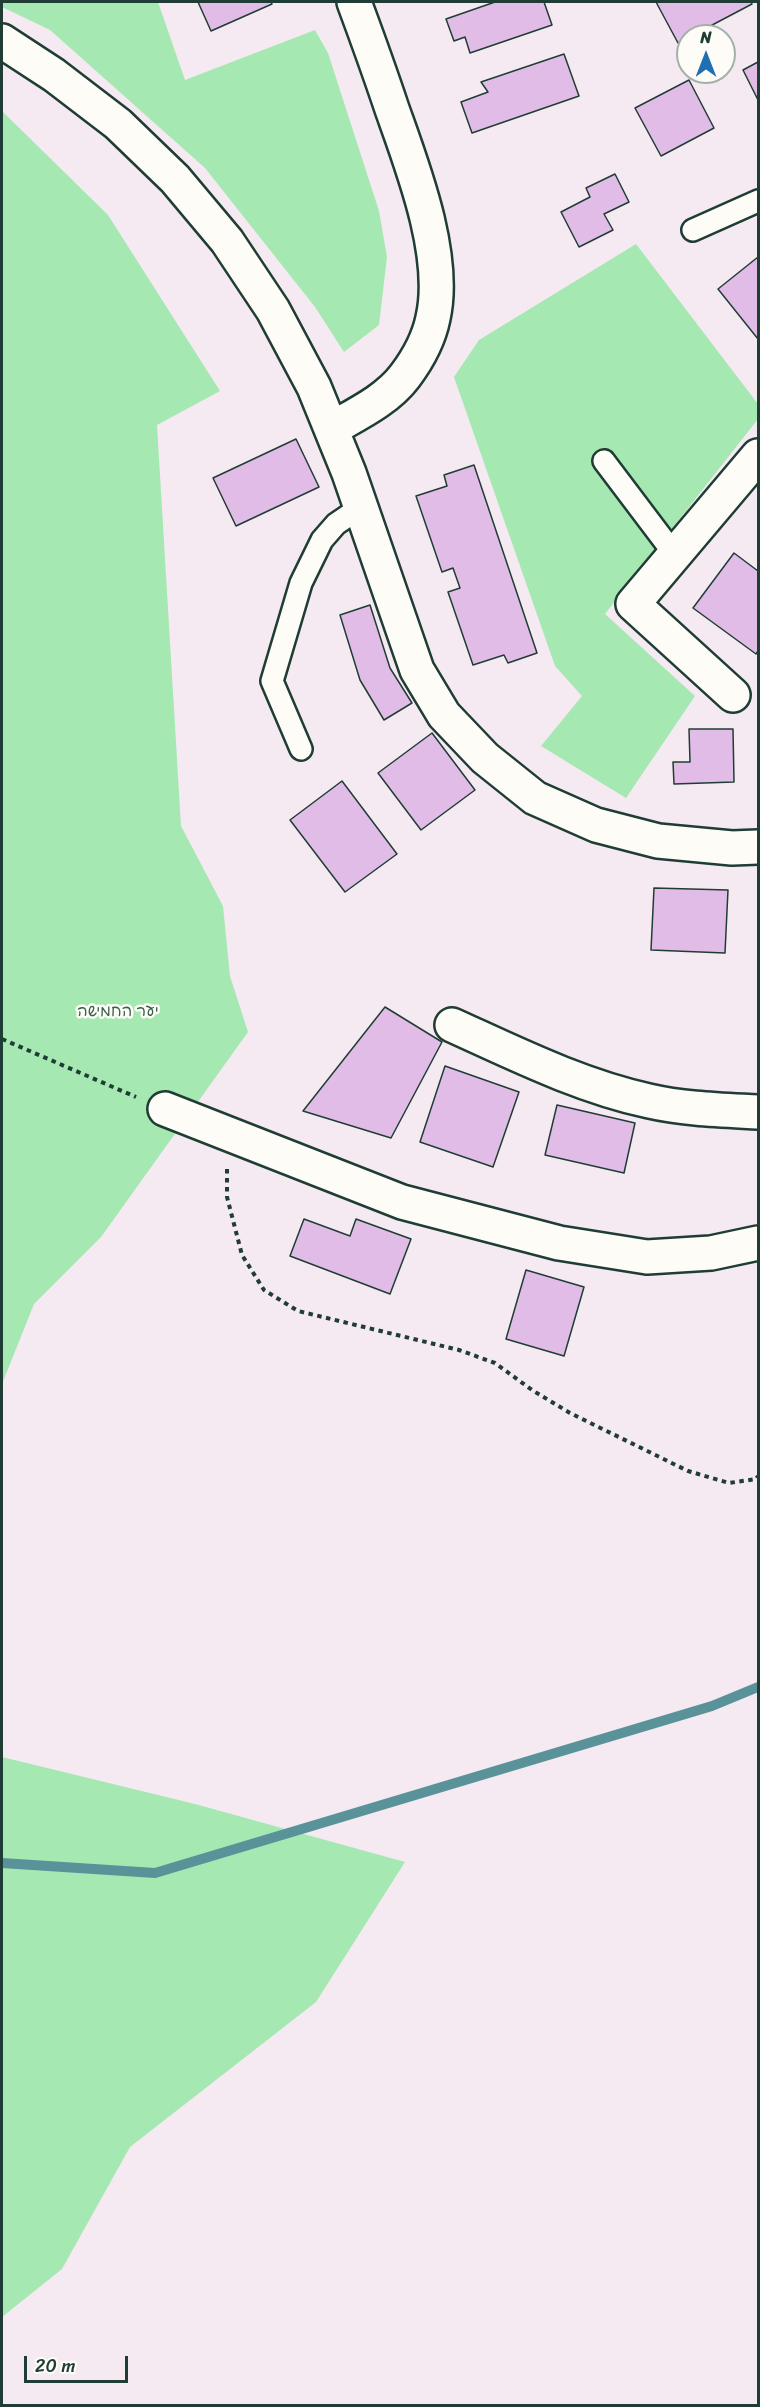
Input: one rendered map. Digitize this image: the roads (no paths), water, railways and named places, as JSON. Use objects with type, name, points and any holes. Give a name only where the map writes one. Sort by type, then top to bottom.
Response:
[{"type":"street","points":[[331,429],[381,399],[404,377],[422,350],[433,318],[436,274],[426,213],[410,158],[354,2]]},
{"type":"street","points":[[2,41],[54,75],[118,124],[175,179],[227,241],[273,310],[314,387],[361,507],[417,670],[444,715],[485,759],[535,798],[596,825],[658,841],[732,848],[759,847]]},
{"type":"street","points":[[733,694],[633,604],[759,456]]},
{"type":"street","points":[[452,1025],[599,1088],[651,1102],[759,1112]]},
{"type":"street","points":[[165,1109],[402,1202],[559,1243],[647,1257],[711,1253],[759,1243]]},
{"type":"lane","points":[[693,230],[759,201]]},
{"type":"lane","points":[[604,462],[675,555]]},
{"type":"lane","points":[[301,749],[272,681],[301,583],[322,540],[336,524],[361,507]]},
{"type":"waterway","points":[[2,1863],[155,1873],[712,1706],[758,1687]]},
{"type":"park label","name":"יער החמישה","points":[[118,1012]]}]
